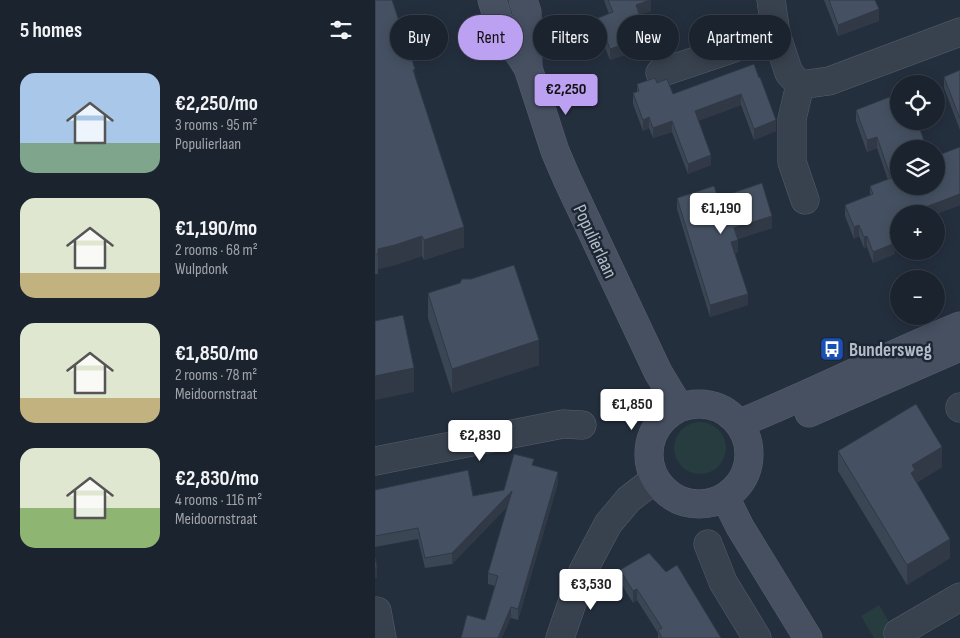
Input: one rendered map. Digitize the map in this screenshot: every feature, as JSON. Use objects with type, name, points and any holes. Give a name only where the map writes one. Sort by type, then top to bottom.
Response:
[{"type":"street","name":"Populierlaan","points":[[492,0],[499,22],[528,68],[561,165],[658,372],[679,407]]},
{"type":"street","name":"Populierlaan","points":[[523,0],[527,12],[528,68]]},
{"type":"street","points":[[771,0],[773,15]]},
{"type":"street","points":[[800,85],[829,81],[960,32]]},
{"type":"street","points":[[660,72],[697,60]]},
{"type":"street","points":[[785,60],[789,72],[800,85]]},
{"type":"street","points":[[800,85],[792,119],[792,162],[805,200]]},
{"type":"street","points":[[744,432],[773,409],[960,326]]},
{"type":"street","points":[[744,432],[960,347]]},
{"type":"street","points":[[695,403],[712,405],[727,412],[744,432],[750,456],[746,473],[738,487],[725,497],[710,503],[694,504],[679,500],[665,491],[655,479],[649,463],[649,446],[654,430],[665,417],[679,407],[695,403]]},
{"type":"street","points":[[375,461],[563,424],[582,425]]},
{"type":"street","points":[[560,638],[583,571],[608,524],[629,499],[655,479]]},
{"type":"street","points":[[725,497],[740,527],[808,638]]},
{"type":"street","points":[[708,544],[723,582],[757,638]]},
{"type":"street","points":[[898,633],[960,597]]},
{"type":"street","points":[[377,611],[382,638]]},
{"type":"green space","points":[[700,422],[710,424],[718,430],[724,438],[726,448],[724,458],[718,466],[710,472],[700,474],[690,472],[682,466],[676,458],[674,448],[676,438],[682,430],[690,424]]},
{"type":"green space","points":[[879,605],[899,638],[874,638],[861,616]]},
{"type":"building","points":[[375,0],[392,0],[397,15],[390,15],[390,60],[412,60],[415,69],[413,70],[464,227],[424,240],[422,236],[378,249],[378,254],[375,254]]},
{"type":"building","points":[[608,0],[650,0],[636,5],[640,15],[617,15],[617,47],[610,49],[607,41],[606,15],[613,12]]},
{"type":"building","points":[[829,0],[875,0],[879,9],[838,25]]},
{"type":"building","points":[[754,64],[776,120],[754,129],[741,94],[695,111],[711,155],[688,164],[672,121],[653,128],[649,117],[643,120],[633,93],[639,91],[637,84],[655,78],[657,83],[667,79],[673,94]]},
{"type":"building","points":[[960,70],[960,119],[945,80],[945,77]]},
{"type":"building","points":[[890,97],[890,130],[920,130],[924,140],[890,140],[890,175],[877,137],[867,140],[856,110]]},
{"type":"building","points":[[960,147],[960,194],[931,205],[890,205],[890,245],[873,252],[867,236],[864,237],[859,225],[854,227],[845,205],[873,194],[870,186],[890,178],[890,195],[945,195],[945,153]]},
{"type":"building","points":[[762,183],[772,216],[734,228],[738,240],[731,242],[748,294],[710,305],[677,198],[714,186],[718,198]]},
{"type":"building","points":[[514,265],[539,340],[452,369],[428,293],[460,283],[462,279],[471,279]]},
{"type":"building","points":[[403,315],[414,368],[375,376],[375,321]]},
{"type":"building","points":[[916,404],[942,447],[912,465],[915,470],[911,473],[950,539],[907,565],[838,451]]},
{"type":"building","points":[[514,454],[534,459],[532,465],[558,472],[518,609],[511,607],[498,638],[461,638],[467,615],[485,620],[498,576],[488,573],[512,491],[452,553],[425,558],[418,528],[375,536],[375,490],[468,470],[473,496],[504,490]]},
{"type":"building","points":[[649,553],[666,572],[677,565],[721,638],[662,638],[658,630],[662,628],[637,589],[633,591],[620,570]]},
{"type":"place","name":"Bundersweg","points":[[832,349]]}]
